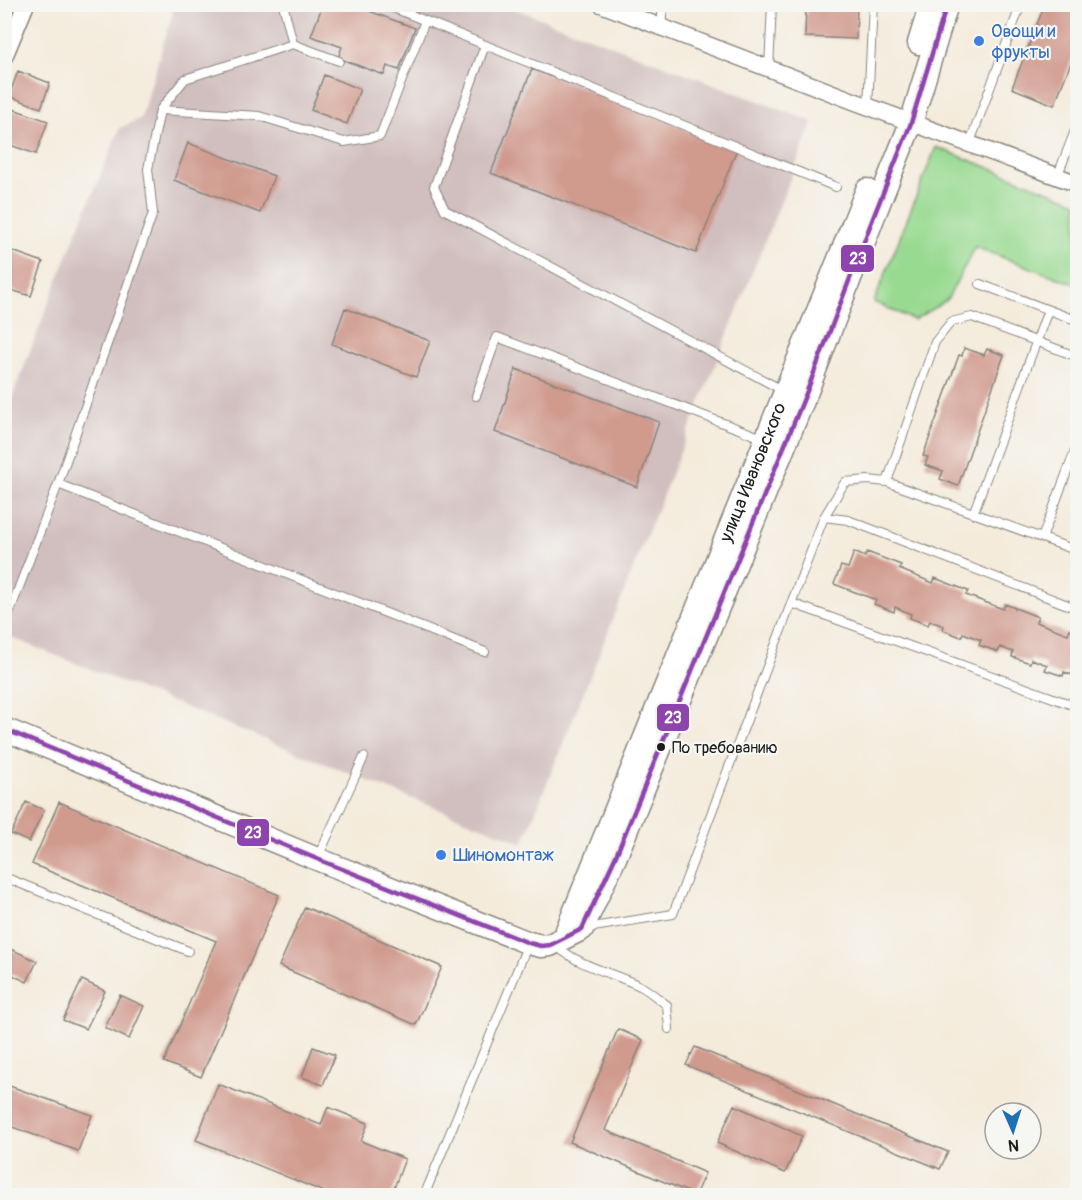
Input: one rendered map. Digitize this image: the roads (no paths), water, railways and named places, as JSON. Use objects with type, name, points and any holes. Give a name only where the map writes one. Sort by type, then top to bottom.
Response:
[{"type":"street","points":[[4,57],[27,4]]},
{"type":"street","points":[[601,4],[864,106],[1077,184]]},
{"type":"street","name":"улица Ивановского","points":[[567,937],[572,914],[765,440],[904,121],[931,4]]},
{"type":"street","name":"улица Ивановского","points":[[567,937],[615,858],[807,392],[873,218],[904,121],[947,4]]},
{"type":"street","points":[[4,729],[317,859],[529,943],[541,946],[567,937]]},
{"type":"lane","points":[[283,4],[293,44]]},
{"type":"lane","points":[[384,4],[836,187]]},
{"type":"lane","points":[[662,28],[663,4]]},
{"type":"lane","points":[[769,69],[772,4]]},
{"type":"lane","points":[[864,106],[873,4]]},
{"type":"lane","points":[[969,145],[1021,4]]},
{"type":"lane","points":[[160,110],[259,116],[344,142],[380,136],[425,21]]},
{"type":"lane","points":[[4,627],[58,484],[153,213],[148,169],[160,110],[185,79],[293,44],[339,61]]},
{"type":"lane","points":[[485,45],[434,187],[445,210],[785,392]]},
{"type":"lane","points":[[1058,177],[1077,123]]},
{"type":"lane","points":[[980,284],[1077,321]]},
{"type":"lane","points":[[973,514],[1048,310]]},
{"type":"lane","points":[[887,483],[935,342],[951,322],[972,317],[1077,357]]},
{"type":"lane","points":[[476,396],[497,337],[765,440]]},
{"type":"lane","points":[[1042,538],[1077,443]]},
{"type":"lane","points":[[669,1029],[667,1005],[641,986],[586,966],[568,956],[567,937],[673,914],[824,517],[845,482],[868,480],[887,483],[1077,551]]},
{"type":"lane","points":[[58,484],[485,652]]},
{"type":"lane","points":[[824,517],[848,520],[1077,609]]},
{"type":"lane","points":[[791,603],[1077,707]]},
{"type":"lane","points":[[317,859],[364,757]]},
{"type":"lane","points":[[4,877],[188,951]]},
{"type":"lane","points":[[424,1196],[529,943]]},
{"type":"place","name":"Овощи и фрукты","points":[[979,41]]},
{"type":"place","name":"По требованию","points":[[661,747]]},
{"type":"place","name":"Шиномонтаж","points":[[441,855]]}]
